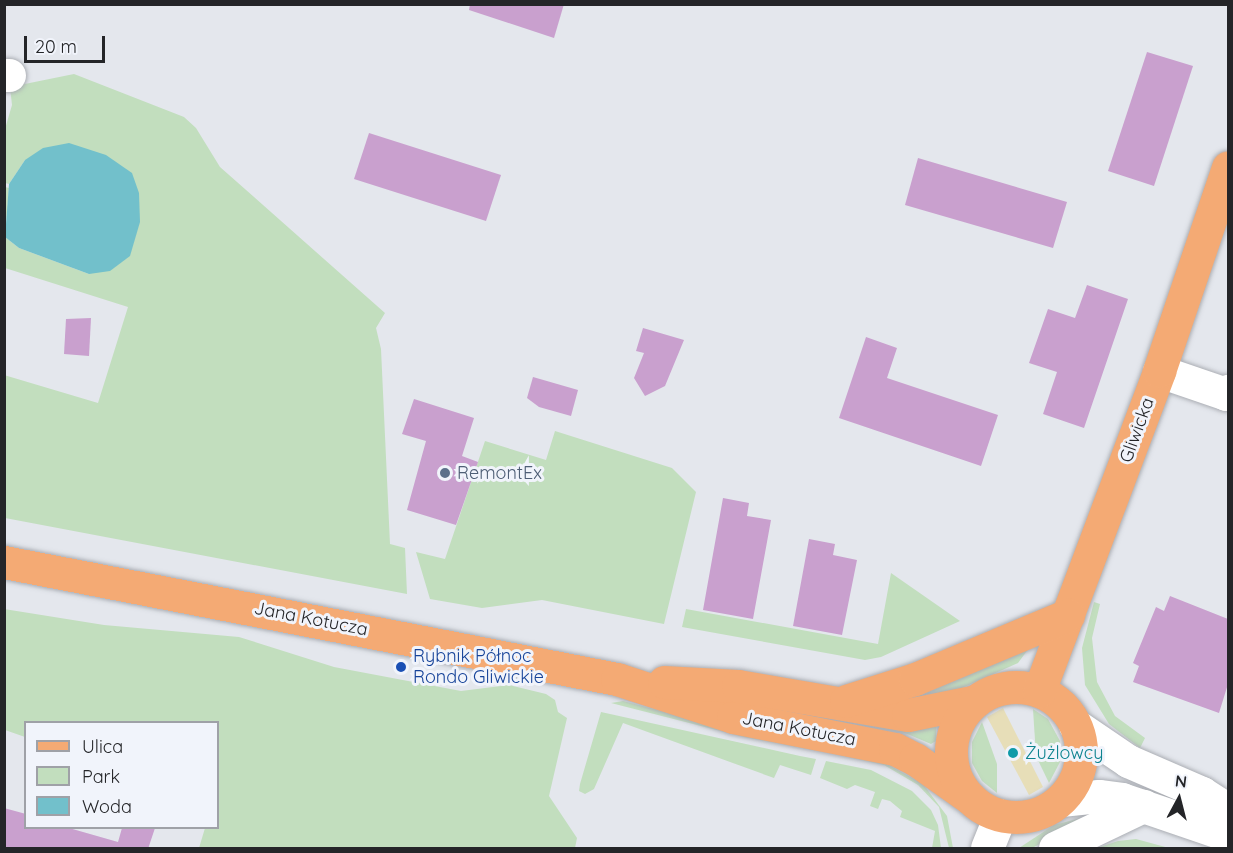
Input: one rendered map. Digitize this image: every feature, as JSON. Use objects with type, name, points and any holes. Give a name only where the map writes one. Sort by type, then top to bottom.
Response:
[{"type":"main road","name":"Gliwicka","points":[[1039,692],[1159,371],[1228,167]]},
{"type":"main road","points":[[1159,371],[1226,393],[1228,391]]},
{"type":"main road","name":"Jana Kotucza","points":[[4,562],[617,679],[733,717],[895,749],[970,798]]},
{"type":"main road","points":[[836,704],[915,679],[1068,615]]},
{"type":"main road","name":"Jana Kotucza","points":[[617,679],[738,686],[908,715],[976,701]]},
{"type":"main road","points":[[1228,810],[1202,793],[1128,761],[1075,725],[1060,705],[1039,692],[1006,688],[976,701],[957,725],[951,754],[954,773],[970,798],[1000,815],[1029,816],[1060,800],[1099,796],[1143,806],[1228,835]]},
{"type":"main road","points":[[1060,800],[1079,768],[1081,746],[1075,725]]},
{"type":"main road","points":[[1055,849],[1143,806]]},
{"type":"main road","points":[[987,849],[1000,815]]},
{"type":"green space","points":[[74,74],[184,117],[196,128],[220,167],[385,313],[376,328],[381,349],[390,544],[405,548],[407,594],[5,518],[4,375],[98,403],[128,307],[5,268],[5,237],[19,248],[89,274],[25,160],[9,184],[5,183],[5,129],[12,105],[10,87]]},
{"type":"green space","points":[[5,187],[9,188],[5,237]]},
{"type":"green space","points":[[555,431],[672,468],[696,492],[664,624],[542,600],[482,608],[430,599],[416,552],[445,559],[485,441],[546,460]]},
{"type":"green space","points":[[891,573],[960,621],[881,657],[865,660],[682,627],[686,609],[878,644]]},
{"type":"green space","points":[[1094,602],[1100,604],[1092,638],[1097,682],[1115,716],[1145,738],[1140,748],[1109,724],[1085,685],[1082,648]]},
{"type":"green space","points":[[4,609],[104,625],[239,637],[334,667],[461,691],[509,685],[546,694],[555,700],[558,712],[567,718],[549,796],[577,838],[575,848],[199,848],[205,829],[219,829],[219,721],[24,721],[24,737],[5,730]]},
{"type":"green space","points":[[1029,648],[1018,663],[953,692],[901,699]]},
{"type":"green space","points":[[623,701],[746,733],[819,747],[819,751],[744,737],[611,703]]},
{"type":"green space","points":[[1033,709],[1048,719],[1060,741],[1060,762],[1049,783],[1036,756]]},
{"type":"green space","points":[[601,712],[816,759],[811,775],[780,765],[774,778],[623,723],[594,789],[585,794],[579,791],[580,784]]},
{"type":"green space","points":[[842,716],[936,726],[936,741],[931,744],[905,733],[841,721]]},
{"type":"green space","points":[[982,722],[997,764],[997,793],[982,781],[972,763],[972,742]]},
{"type":"green space","points":[[835,754],[876,758],[923,784],[947,816],[953,848],[949,848],[939,807],[918,785],[884,765]]},
{"type":"green space","points":[[826,761],[871,770],[912,791],[931,810],[938,825],[941,848],[932,848],[935,831],[900,817],[902,811],[890,801],[882,799],[878,809],[870,806],[875,792],[855,785],[847,789],[820,778]]},
{"type":"green space","points":[[1104,812],[1032,848],[1019,848],[1054,825]]},
{"type":"green space","points":[[1136,839],[1169,848],[1097,848],[1118,841]]},
{"type":"sand","points":[[1003,708],[1043,787],[1029,795],[987,717]]},
{"type":"water","points":[[69,143],[106,155],[132,173],[139,193],[140,222],[130,256],[110,271],[89,274],[19,248],[5,237],[9,184],[25,160],[43,148]]},
{"type":"building","points":[[470,4],[564,4],[554,38],[469,10]]},
{"type":"building","points":[[1147,52],[1193,66],[1154,186],[1108,171]]},
{"type":"building","points":[[369,133],[501,175],[486,221],[354,179]]},
{"type":"building","points":[[918,158],[1067,202],[1053,248],[905,205]]},
{"type":"building","points":[[1087,285],[1128,299],[1084,428],[1043,414],[1057,372],[1029,363],[1048,309],[1075,318]]},
{"type":"building","points":[[91,318],[89,356],[64,354],[66,319]]},
{"type":"building","points":[[643,328],[684,340],[665,386],[645,396],[634,378],[644,353],[636,351]]},
{"type":"building","points":[[866,337],[897,348],[887,378],[998,415],[981,466],[839,418]]},
{"type":"building","points":[[533,377],[578,390],[571,416],[539,407],[527,398]]},
{"type":"building","name":"RemontEx","points":[[414,399],[474,418],[462,456],[478,462],[456,525],[407,510],[426,441],[402,434]]},
{"type":"building","points":[[723,498],[749,503],[747,516],[771,520],[753,619],[703,610]]},
{"type":"building","points":[[809,539],[835,544],[833,555],[857,560],[842,635],[793,626]]},
{"type":"building","points":[[1170,596],[1228,619],[1228,684],[1219,713],[1133,682],[1139,666],[1133,663],[1156,607],[1164,611]]},
{"type":"building","points":[[4,808],[24,813],[24,829],[72,829],[118,842],[122,829],[155,829],[148,849],[4,849]]},
{"type":"place","name":"RemontEx","points":[[445,473]]},
{"type":"place","name":"Rybnik Północ Rondo Gliwickie","points":[[401,667]]},
{"type":"place","name":"Żużlowcy","points":[[1013,753]]}]
